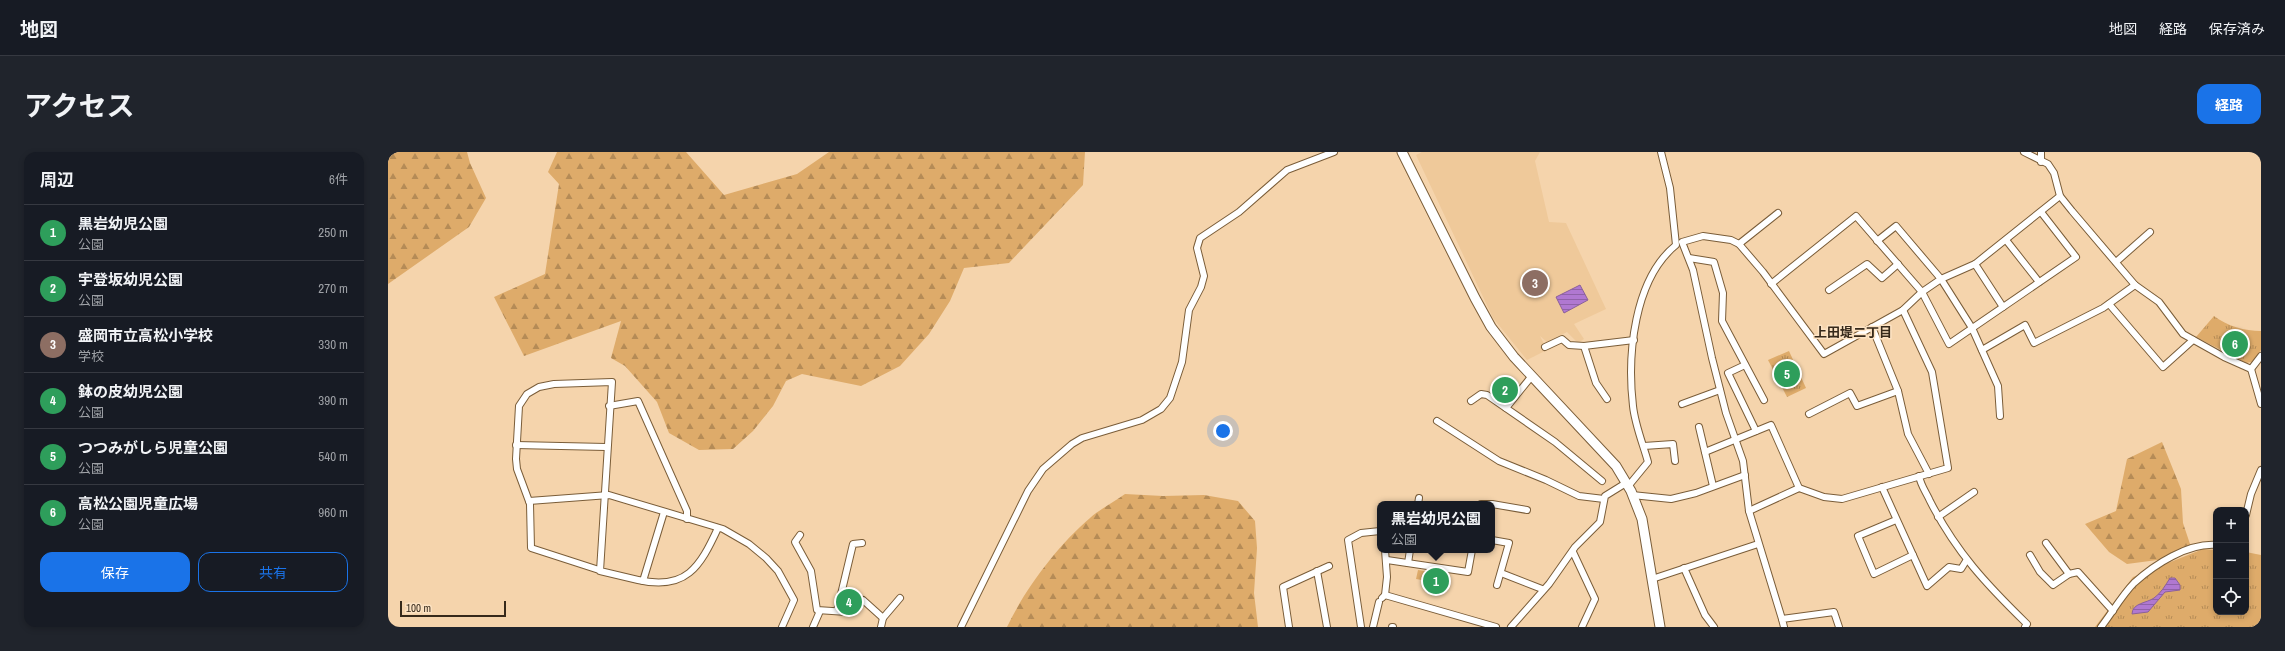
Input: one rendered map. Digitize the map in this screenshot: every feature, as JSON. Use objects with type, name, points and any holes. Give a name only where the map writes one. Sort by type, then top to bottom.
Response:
[{"type":"street","points":[[961,627],[1028,491],[1043,469],[1072,444],[1082,438],[1142,420],[1161,409],[1170,398],[1182,362],[1189,310],[1204,276],[1197,248],[1200,238],[1239,212],[1287,170],[1334,152]]},
{"type":"street","points":[[1402,152],[1488,321],[1514,357],[1531,377],[1616,466],[1628,484],[1642,519],[1660,627]]},
{"type":"street","points":[[1437,421],[1460,435],[1476,448],[1503,462],[1579,496],[1604,499],[1628,484],[1648,462],[1633,407],[1632,365],[1634,340],[1642,298],[1654,271],[1665,254],[1676,245],[1670,188],[1661,152]]},
{"type":"street","points":[[2024,152],[2041,162],[2048,164],[2054,173],[2060,196],[2135,285],[2159,302],[2183,334],[2224,357],[2251,369]]},
{"type":"street","points":[[2041,152],[2041,162]]},
{"type":"street","points":[[1784,627],[1749,511],[1745,475],[1716,376],[1699,302],[1697,284],[1682,242],[1689,238],[1703,236],[1720,237],[1739,244],[1824,354],[1903,310],[1922,292],[1941,279],[1975,264],[2060,196]]},
{"type":"street","points":[[1771,284],[1856,216],[1922,292],[1949,344],[2076,257],[2041,212]]},
{"type":"street","points":[[1739,244],[1778,213]]},
{"type":"street","points":[[1877,241],[1896,226],[1941,279],[1972,328],[1998,386],[2000,416]]},
{"type":"street","points":[[2116,262],[2150,232]]},
{"type":"street","points":[[2006,240],[2039,282]]},
{"type":"street","points":[[1688,258],[1714,262],[1723,293],[1722,321],[1764,400]]},
{"type":"street","points":[[1829,290],[1868,264],[1882,278],[1898,264]]},
{"type":"street","points":[[1975,264],[2003,307]]},
{"type":"street","points":[[1982,350],[2025,325],[2034,343],[2109,304],[2135,285]]},
{"type":"street","points":[[2109,304],[2163,367],[2192,340]]},
{"type":"street","points":[[1749,511],[1799,488],[1824,497],[1842,499],[1948,468],[1932,372],[1903,310]]},
{"type":"street","points":[[1872,327],[1898,390],[1908,434],[1929,474]]},
{"type":"street","points":[[1545,347],[1562,339],[1569,345],[1584,346],[1634,340]]},
{"type":"street","points":[[1584,346],[1596,383],[1607,399]]},
{"type":"street","points":[[2251,369],[2261,356]]},
{"type":"street","points":[[1716,376],[1745,365]]},
{"type":"street","points":[[2251,369],[2261,404]]},
{"type":"street","points":[[1728,372],[1756,431]]},
{"type":"street","points":[[1506,408],[1531,377]]},
{"type":"street","points":[[600,571],[605,495],[606,447],[612,382],[554,384],[538,387],[527,394],[519,406],[516,445],[517,469],[529,501],[532,530],[531,548],[600,571],[643,581],[666,584],[686,576],[695,567],[718,528]]},
{"type":"street","points":[[1682,404],[1720,390]]},
{"type":"street","points":[[1809,414],[1850,393],[1857,406],[1898,390]]},
{"type":"street","points":[[1471,401],[1481,394],[1487,395],[1555,442],[1602,481]]},
{"type":"street","points":[[609,406],[638,401],[687,510],[687,519]]},
{"type":"street","points":[[1705,452],[1736,441],[1771,425],[1799,488]]},
{"type":"street","points":[[1699,427],[1713,486]]},
{"type":"street","points":[[1644,446],[1673,444],[1675,461]]},
{"type":"street","points":[[516,445],[606,447]]},
{"type":"street","points":[[2248,507],[2251,494],[2261,470]]},
{"type":"street","points":[[1632,495],[1671,499],[1745,475]]},
{"type":"street","points":[[1920,476],[1923,489],[1938,517],[1966,561],[1994,592],[2027,624],[2025,627]]},
{"type":"street","points":[[1882,487],[1927,586],[1949,567],[1960,569],[1966,561]]},
{"type":"street","points":[[1938,517],[1974,492]]},
{"type":"street","points":[[529,501],[605,495],[718,528],[749,544],[778,571],[794,600],[782,627]]},
{"type":"street","points":[[1511,627],[1600,522],[1604,499]]},
{"type":"street","points":[[1495,505],[1527,510]]},
{"type":"street","points":[[643,581],[664,512]]},
{"type":"street","points":[[1896,520],[1858,536],[1874,574],[1913,555]]},
{"type":"street","points":[[1361,627],[1347,558],[1348,540],[1361,533],[1377,531]]},
{"type":"street","points":[[800,535],[795,542],[810,567],[814,580],[816,608],[820,611],[847,612],[863,600],[883,618]]},
{"type":"street","points":[[1495,541],[1509,544],[1497,585]]},
{"type":"street","points":[[837,611],[853,544],[862,543]]},
{"type":"street","points":[[2046,543],[2069,574]]},
{"type":"street","points":[[1652,579],[1758,544]]},
{"type":"street","points":[[2101,627],[2134,584],[2150,571],[2195,546],[2213,545]]},
{"type":"street","points":[[1573,552],[1595,599],[1582,627]]},
{"type":"street","points":[[1373,627],[1382,598],[1387,560],[1386,553]]},
{"type":"street","points":[[1408,563],[1410,553]]},
{"type":"street","points":[[1387,560],[1468,572],[1471,553]]},
{"type":"street","points":[[2030,555],[2040,572],[2054,585],[2069,574],[2078,572],[2113,611]]},
{"type":"street","points":[[1289,627],[1283,587],[1329,566]]},
{"type":"street","points":[[1684,568],[1705,616],[1714,627]]},
{"type":"street","points":[[1317,571],[1327,627]]},
{"type":"street","points":[[1501,574],[1542,589]]},
{"type":"street","points":[[881,627],[883,618],[900,598]]},
{"type":"street","points":[[1382,598],[1496,627]]},
{"type":"street","points":[[813,627],[820,611]]},
{"type":"street","points":[[1782,619],[1834,612],[1839,627]]},
{"type":"shaded area","points":[[1422,152],[1540,152],[1535,161],[1549,222],[1566,223],[1606,309],[1574,324],[1584,339],[1578,343],[1567,332],[1547,342],[1540,336],[1547,350],[1527,360],[1493,318],[1416,155]]},
{"type":"shaded area","points":[[1580,285],[1588,300],[1564,313],[1556,297]]},
{"type":"shaded area","points":[[2170,578],[2175,578],[2180,585],[2180,590],[2165,592],[2148,612],[2132,614],[2137,605],[2151,600],[2156,596],[2163,589]]},
{"type":"green space","points":[[388,152],[467,152],[470,163],[486,198],[469,227],[388,284]]},
{"type":"green space","points":[[557,152],[686,152],[724,195],[797,174],[829,152],[1085,152],[1083,185],[1009,263],[964,268],[950,301],[929,334],[900,366],[861,386],[802,374],[786,381],[773,406],[753,431],[733,449],[699,450],[669,433],[657,402],[625,366],[611,358],[621,321],[524,356],[494,297],[545,274],[559,184],[548,172]]},
{"type":"green space","points":[[2214,316],[2225,323],[2236,327],[2261,331],[2261,350],[2252,362],[2246,363],[2196,337]]},
{"type":"green space","points":[[1789,351],[1806,388],[1787,397],[1768,360]]},
{"type":"green space","points":[[1503,379],[1514,392],[1506,403],[1494,394],[1497,389],[1495,387]]},
{"type":"green space","points":[[2162,442],[2181,489],[2183,523],[2192,550],[2165,559],[2127,564],[2109,552],[2085,524],[2116,511],[2127,459]]},
{"type":"green space","points":[[1125,494],[1163,496],[1204,495],[1238,501],[1255,521],[1257,548],[1254,593],[1258,627],[1007,627],[1023,598],[1054,554],[1094,515]]},
{"type":"green space","points":[[2203,549],[2213,550],[2213,615],[2249,615],[2249,553],[2261,555],[2261,627],[2095,627],[2133,577]]},
{"type":"green space","points":[[1418,570],[1445,574],[1443,590],[1439,583],[1416,579]]},
{"type":"green space","points":[[845,595],[858,599],[848,607],[844,607]]},
{"type":"place","name":"盛岡市立高松小学校","points":[[1535,283]]},
{"type":"place","name":"高松公園児童広場","points":[[2235,344]]},
{"type":"place","name":"つつみがしら児童公園","points":[[1787,374]]},
{"type":"place","name":"宇登坂幼児公園","points":[[1505,390]]},
{"type":"place","name":"黒岩幼児公園","points":[[1436,581]]},
{"type":"place","name":"鉢の皮幼児公園","points":[[849,602]]},
{"type":"district","name":"上田堤二丁目","points":[[1853,332]]}]
